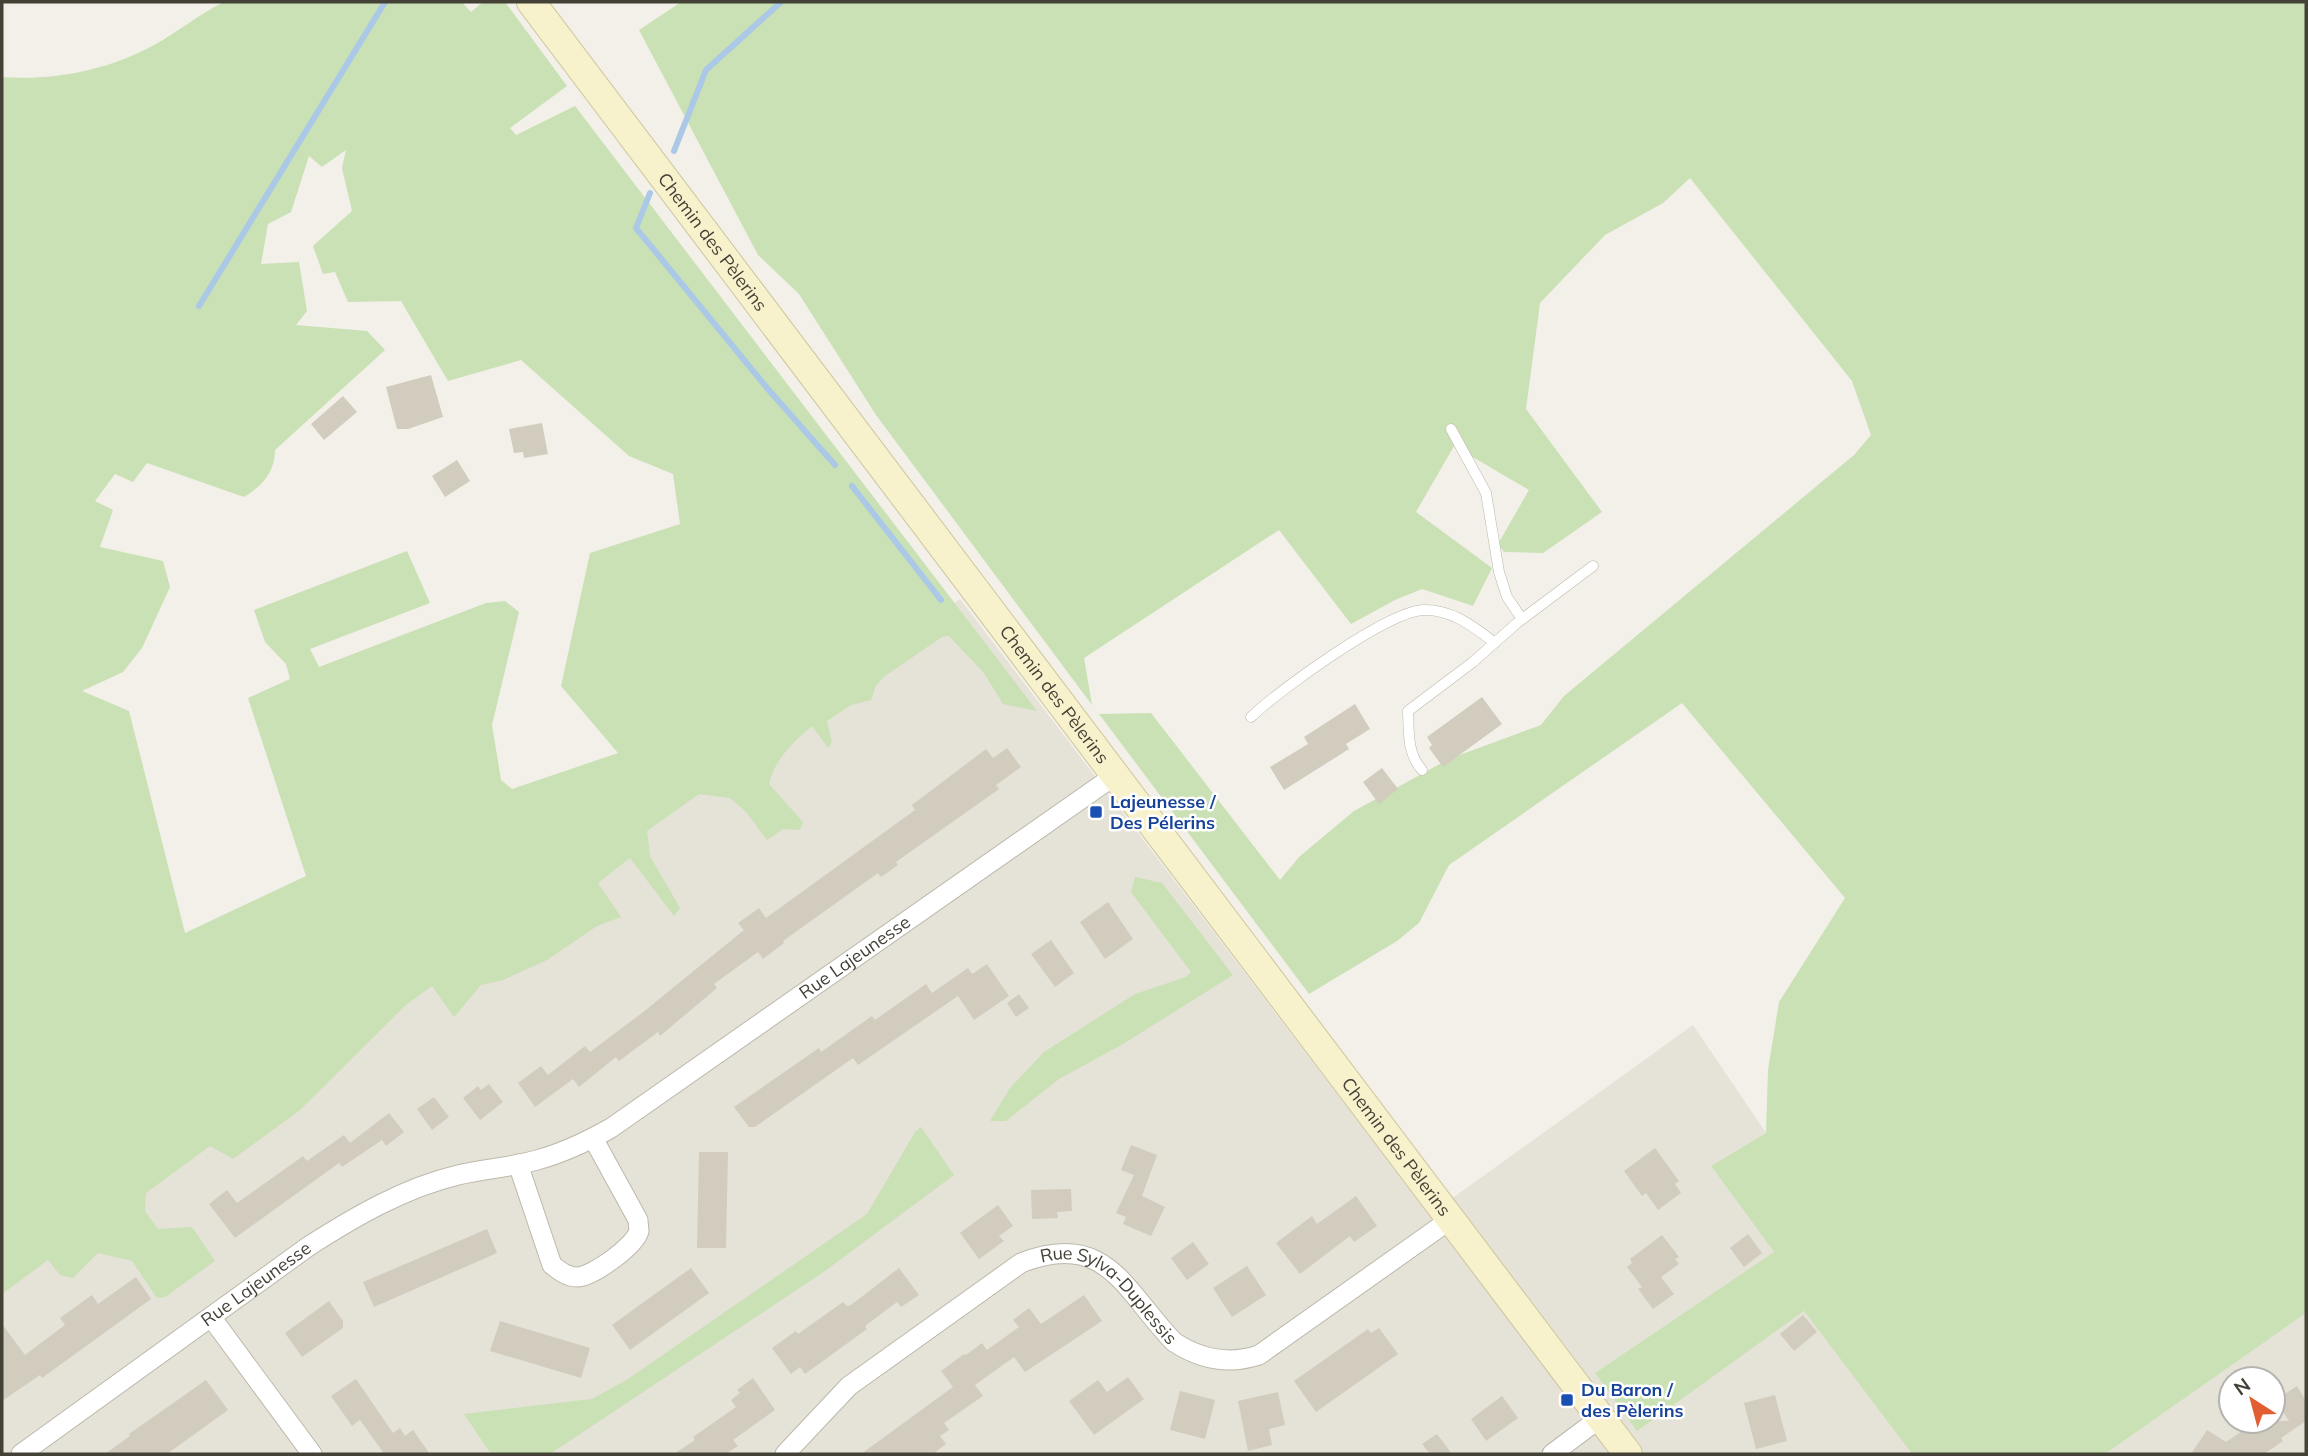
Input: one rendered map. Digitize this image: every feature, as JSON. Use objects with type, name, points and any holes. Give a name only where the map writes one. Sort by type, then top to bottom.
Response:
[{"type":"street","name":"Chemin des Pèlerins","points":[[531,2],[1628,1454]]},
{"type":"street","name":"Rue Lajeunesse","points":[[22,1454],[309,1246],[349,1221],[390,1199],[457,1175],[538,1160],[593,1138],[1114,776]]},
{"type":"street","points":[[518,1164],[552,1265],[562,1273],[574,1277],[586,1276],[620,1254],[633,1242],[639,1231],[638,1220],[593,1138]]},
{"type":"street","name":"Rue Sylva-Duplessis","points":[[785,1454],[849,1386],[1021,1263],[1039,1256],[1074,1254],[1094,1259],[1115,1272],[1174,1342],[1187,1350],[1218,1360],[1243,1360],[1259,1354],[1451,1219]]},
{"type":"street","points":[[211,1317],[312,1454]]},
{"type":"street","points":[[1552,1454],[1600,1418]]},
{"type":"lane","points":[[1451,429],[1486,493],[1499,572],[1507,597],[1522,619]]},
{"type":"lane","points":[[1422,770],[1413,759],[1410,747],[1408,711],[1593,566]]},
{"type":"lane","points":[[1251,717],[1305,675],[1374,629],[1405,614],[1432,610],[1450,615],[1466,621],[1495,643]]},
{"type":"shaded area","points":[[960,599],[1429,1215],[1693,1025],[1766,1133],[1711,1166],[1774,1252],[1595,1373],[1637,1430],[1804,1311],[1912,1454],[2,1454],[2,1293]]},
{"type":"shaded area","points":[[2306,1313],[2306,1454],[2105,1454],[2217,1375],[2217,1435],[2287,1435],[2287,1365],[2232,1365]]},
{"type":"green space","points":[[224,2],[462,2],[471,12],[483,2],[505,2],[567,86],[510,128],[516,135],[575,106],[1037,711],[1003,704],[984,673],[949,636],[942,637],[885,676],[876,685],[871,700],[851,705],[827,721],[832,742],[828,748],[812,726],[780,759],[769,784],[803,822],[800,830],[783,829],[767,840],[747,813],[730,798],[699,794],[647,831],[650,856],[680,908],[674,916],[630,858],[598,883],[621,917],[597,926],[547,960],[503,980],[481,985],[454,1017],[432,986],[407,1004],[300,1110],[233,1159],[210,1146],[146,1193],[145,1211],[158,1229],[192,1227],[215,1261],[165,1297],[157,1298],[132,1261],[98,1253],[73,1278],[60,1275],[48,1260],[2,1294],[2,77],[61,75],[100,67],[137,54]],"holes":[[[346,150],[342,168],[352,211],[313,246],[323,274],[335,272],[348,302],[401,301],[448,381],[521,360],[629,456],[673,474],[680,524],[590,553],[561,686],[618,753],[512,789],[501,780],[492,725],[519,612],[505,601],[486,603],[319,667],[310,649],[430,603],[407,551],[254,610],[265,642],[286,664],[290,679],[248,698],[306,876],[185,933],[129,711],[82,691],[123,672],[142,648],[170,587],[163,561],[100,547],[113,510],[95,501],[115,474],[133,482],[147,463],[244,497],[270,472],[275,450],[385,350],[367,331],[296,325],[307,311],[299,262],[261,264],[268,224],[291,212],[309,156],[322,167]]]},
{"type":"green space","points":[[681,2],[2306,2],[2306,1313],[2232,1365],[2217,1365],[2217,1375],[2105,1454],[1912,1454],[1804,1311],[1637,1431],[1595,1373],[1774,1252],[1711,1166],[1766,1133],[1768,1070],[1779,1002],[1845,898],[1682,703],[1449,865],[1419,923],[1397,941],[1309,994],[1099,714],[1151,713],[1280,880],[1299,857],[1354,811],[1449,759],[1541,725],[1564,696],[1854,455],[1871,435],[1852,381],[1690,178],[1663,203],[1605,235],[1540,303],[1526,409],[1602,512],[1543,553],[1504,552],[1498,544],[1529,490],[1454,446],[1416,512],[1492,568],[1473,606],[1422,589],[1351,624],[1279,530],[1084,658],[1092,705],[876,415],[799,294],[758,255],[639,30]]},
{"type":"green space","points":[[1135,877],[1162,883],[1233,975],[1123,1044],[1059,1079],[1006,1121],[990,1121],[1010,1088],[1044,1052],[1135,994],[1186,977],[1191,972],[1131,892]]},
{"type":"green space","points":[[921,1127],[954,1175],[825,1271],[550,1454],[491,1454],[464,1414],[592,1399],[628,1379],[867,1214],[915,1132]]},
{"type":"building","points":[[431,375],[443,417],[408,429],[397,429],[386,387]]},
{"type":"building","points":[[343,396],[357,412],[324,440],[311,424]]},
{"type":"building","points":[[542,423],[548,454],[524,458],[523,452],[514,453],[509,429]]},
{"type":"building","points":[[457,460],[470,481],[445,497],[432,476]]},
{"type":"building","points":[[1482,697],[1502,724],[1443,767],[1429,748],[1432,745],[1427,737]]},
{"type":"building","points":[[1355,704],[1370,729],[1346,744],[1349,749],[1284,790],[1270,767],[1308,744],[1304,737]]},
{"type":"building","points":[[1007,748],[1021,767],[996,785],[999,789],[896,862],[898,865],[881,877],[878,873],[783,941],[784,943],[763,959],[758,952],[714,984],[717,988],[660,1036],[658,1032],[619,1061],[616,1057],[579,1087],[573,1079],[535,1107],[518,1083],[541,1066],[548,1075],[585,1046],[590,1052],[744,930],[738,923],[759,908],[766,918],[915,810],[912,805],[986,749],[993,758]]},
{"type":"building","points":[[1382,768],[1398,789],[1379,804],[1363,782]]},
{"type":"building","points":[[1108,902],[1133,939],[1105,959],[1080,922]]},
{"type":"building","points":[[1051,940],[1074,973],[1055,987],[1031,954]]},
{"type":"building","points":[[987,964],[1009,996],[974,1020],[958,996],[858,1065],[853,1058],[755,1127],[749,1127],[734,1107],[819,1048],[821,1052],[872,1016],[875,1020],[926,984],[932,993],[968,968],[972,974]]},
{"type":"building","points":[[1019,994],[1029,1008],[1016,1017],[1007,1003]]},
{"type":"building","points":[[489,1084],[503,1102],[480,1120],[463,1098],[478,1086],[481,1090]]},
{"type":"building","points":[[434,1097],[449,1117],[432,1130],[417,1109]]},
{"type":"building","points":[[389,1113],[404,1132],[386,1146],[382,1140],[342,1167],[339,1163],[235,1238],[209,1204],[227,1190],[237,1203],[303,1156],[307,1161],[344,1135],[350,1143]]},
{"type":"building","points":[[1131,1145],[1157,1155],[1142,1196],[1165,1207],[1151,1236],[1123,1224],[1126,1217],[1116,1213],[1134,1175],[1121,1170]]},
{"type":"building","points":[[1655,1148],[1679,1181],[1675,1184],[1681,1193],[1658,1210],[1646,1193],[1642,1196],[1624,1171]]},
{"type":"building","points":[[699,1152],[728,1152],[726,1248],[697,1248]]},
{"type":"building","points":[[1071,1189],[1072,1211],[1057,1212],[1058,1218],[1032,1219],[1031,1190]]},
{"type":"building","points":[[1356,1196],[1377,1226],[1354,1242],[1350,1236],[1300,1274],[1276,1243],[1312,1216],[1317,1224]]},
{"type":"building","points":[[998,1205],[1013,1226],[999,1236],[1004,1241],[979,1259],[960,1233]]},
{"type":"building","points":[[487,1229],[497,1253],[374,1307],[363,1282]]},
{"type":"building","points":[[1748,1234],[1762,1253],[1744,1267],[1730,1248]]},
{"type":"building","points":[[1662,1235],[1679,1257],[1675,1259],[1679,1264],[1661,1277],[1674,1294],[1653,1309],[1638,1289],[1642,1287],[1627,1267],[1632,1263],[1630,1259]]},
{"type":"building","points":[[1193,1242],[1209,1264],[1187,1280],[1171,1258]]},
{"type":"building","points":[[1247,1266],[1266,1295],[1232,1317],[1213,1288]]},
{"type":"building","points":[[691,1268],[709,1293],[630,1350],[612,1325]]},
{"type":"building","points":[[899,1268],[919,1295],[901,1307],[897,1302],[865,1326],[867,1329],[805,1374],[800,1367],[791,1374],[772,1348],[796,1331],[798,1334],[843,1302],[847,1306],[851,1305]]},
{"type":"building","points":[[136,1277],[151,1299],[42,1378],[40,1375],[2,1401],[2,1324],[25,1355],[65,1325],[60,1318],[92,1295],[98,1304]]},
{"type":"building","points":[[1084,1295],[1102,1321],[1025,1372],[1014,1357],[975,1385],[983,1396],[944,1423],[949,1430],[940,1436],[946,1444],[933,1454],[861,1454],[953,1387],[941,1371],[964,1354],[982,1343],[987,1350],[1019,1327],[1013,1320],[1029,1308],[1041,1324]]},
{"type":"building","points":[[329,1301],[343,1321],[343,1328],[302,1357],[285,1333]]},
{"type":"building","points":[[1803,1315],[1817,1332],[1794,1351],[1780,1334]]},
{"type":"building","points":[[500,1321],[590,1348],[581,1378],[490,1351]]},
{"type":"building","points":[[1379,1328],[1398,1354],[1316,1412],[1294,1381],[1368,1329],[1371,1333]]},
{"type":"building","points":[[1128,1377],[1144,1399],[1094,1435],[1069,1401],[1098,1380],[1107,1392]]},
{"type":"building","points":[[753,1378],[775,1410],[733,1440],[738,1446],[726,1454],[674,1454],[736,1407],[731,1400],[740,1393],[737,1390]]},
{"type":"building","points":[[356,1379],[393,1433],[400,1428],[405,1436],[413,1430],[430,1454],[379,1454],[383,1452],[360,1420],[352,1426],[331,1396]]},
{"type":"building","points":[[206,1380],[228,1410],[167,1454],[105,1454],[130,1436],[129,1434]]},
{"type":"building","points":[[2297,1386],[2306,1401],[2306,1421],[2287,1434],[2289,1421],[2287,1393]]},
{"type":"building","points":[[1180,1391],[1215,1400],[1205,1439],[1170,1430]]},
{"type":"building","points":[[1278,1392],[1285,1425],[1269,1429],[1272,1445],[1248,1451],[1238,1401]]},
{"type":"building","points":[[1775,1395],[1787,1441],[1756,1449],[1744,1403]]},
{"type":"building","points":[[1502,1396],[1518,1418],[1486,1441],[1471,1419]]},
{"type":"building","points":[[2207,1430],[2226,1442],[2236,1435],[2285,1435],[2281,1438],[2283,1441],[2264,1454],[2191,1454]]},
{"type":"building","points":[[1437,1434],[1452,1454],[1430,1454],[1422,1444]]},
{"type":"waterway","points":[[199,306],[385,2]]},
{"type":"waterway","points":[[674,151],[706,70],[781,2]]},
{"type":"waterway","points":[[650,193],[636,228],[767,388],[835,465]]},
{"type":"waterway","points":[[852,486],[941,600]]},
{"type":"place","name":"Lajeunesse / Des Pélerins","points":[[1096,812]]},
{"type":"place","name":"Du Baron / des Pèlerins","points":[[1567,1400]]}]
